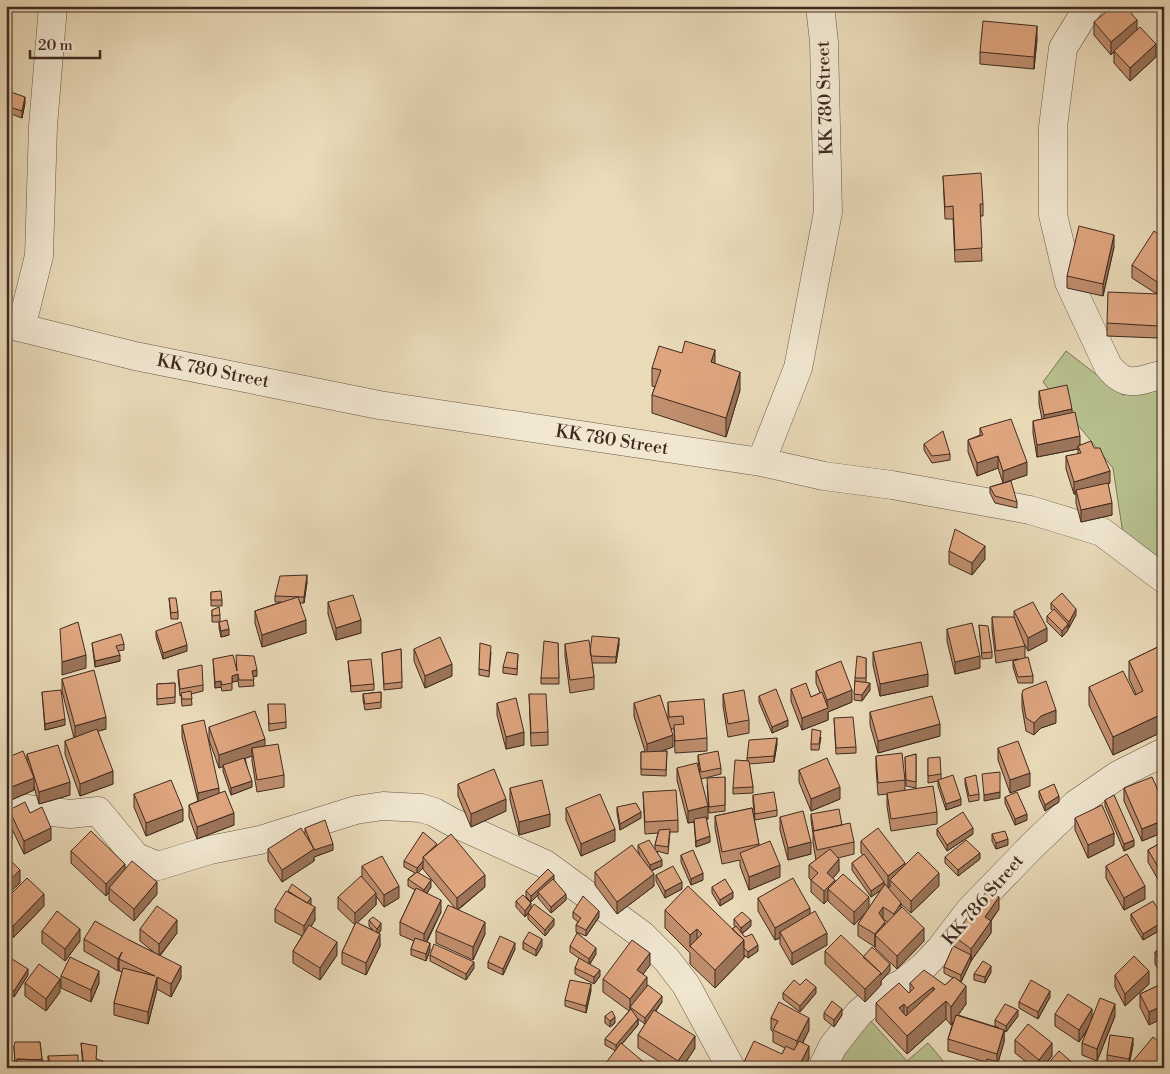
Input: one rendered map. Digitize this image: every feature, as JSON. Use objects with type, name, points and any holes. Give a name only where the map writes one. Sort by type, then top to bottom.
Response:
[{"type":"street","points":[[14,326],[38,256],[43,126],[53,6]]},
{"type":"street","name":"KK 780 Street","points":[[14,326],[136,356],[379,404],[761,462],[798,368],[828,212],[824,42],[820,6]]},
{"type":"street","points":[[1089,6],[1063,48],[1053,127],[1053,215],[1069,282],[1108,366],[1117,377],[1136,382],[1164,374]]},
{"type":"street","points":[[761,462],[824,476],[892,485],[1030,510],[1102,532],[1164,579]]},
{"type":"street","name":"KK 786 Street","points":[[822,1068],[833,1046],[859,1013],[883,993],[904,982],[923,967],[940,949],[970,910],[1076,804],[1118,775],[1164,752]]},
{"type":"street","points":[[6,811],[27,810],[70,814],[98,812],[136,856],[158,866],[210,850],[260,840],[356,810],[383,806],[421,808],[434,812],[545,864],[642,935],[667,960],[686,985],[731,1068]]},
{"type":"green space","points":[[1066,351],[1123,395],[1164,387],[1164,565],[1123,534],[1113,468],[1043,382]]},
{"type":"green space","points":[[870,1020],[907,1061],[928,1043],[949,1068],[834,1068],[842,1044]]},
{"type":"building","points":[[1113,6],[1125,6],[1137,20],[1111,42],[1094,22]]},
{"type":"building","points":[[983,21],[1037,26],[1034,57],[980,52]]},
{"type":"building","points":[[1140,27],[1156,44],[1130,68],[1114,51]]},
{"type":"building","points":[[8,91],[25,97],[22,111],[6,106]]},
{"type":"building","points":[[981,173],[983,204],[980,204],[982,248],[955,250],[953,206],[945,207],[943,176]]},
{"type":"building","points":[[1079,226],[1114,235],[1103,284],[1067,276]]},
{"type":"building","points":[[1154,231],[1164,238],[1164,271],[1157,282],[1132,265]]},
{"type":"building","points":[[1108,292],[1159,294],[1158,326],[1107,323]]},
{"type":"building","points":[[685,341],[715,350],[711,362],[740,372],[726,418],[652,395],[661,370],[652,368],[659,346],[682,353]]},
{"type":"building","points":[[1067,385],[1072,409],[1044,415],[1039,391]]},
{"type":"building","points":[[1075,412],[1080,436],[1037,445],[1033,421]]},
{"type":"building","points":[[1011,419],[1027,462],[1003,471],[998,456],[977,463],[968,440],[983,435],[980,428]]},
{"type":"building","points":[[943,431],[950,454],[932,456],[924,444]]},
{"type":"building","points":[[1091,441],[1094,448],[1100,448],[1110,471],[1074,482],[1066,456],[1081,453],[1078,446]]},
{"type":"building","points":[[1011,481],[1017,502],[995,496],[990,487]]},
{"type":"building","points":[[1108,483],[1112,503],[1081,510],[1076,490]]},
{"type":"building","points":[[955,529],[985,546],[972,563],[949,551]]},
{"type":"building","points":[[307,575],[304,597],[275,596],[280,576]]},
{"type":"building","points":[[221,591],[222,600],[211,600],[211,592]]},
{"type":"building","points":[[1062,593],[1076,609],[1069,622],[1051,603]]},
{"type":"building","points":[[353,595],[361,620],[336,628],[328,602]]},
{"type":"building","points":[[298,597],[306,620],[262,635],[255,611]]},
{"type":"building","points":[[169,598],[176,598],[178,612],[171,613]]},
{"type":"building","points":[[1033,602],[1047,628],[1028,638],[1014,611]]},
{"type":"building","points":[[219,607],[220,615],[212,616],[212,610]]},
{"type":"building","points":[[1054,609],[1068,624],[1062,631],[1047,616]]},
{"type":"building","points":[[992,617],[1014,617],[1025,646],[996,651]]},
{"type":"building","points":[[227,620],[229,629],[221,631],[219,622]]},
{"type":"building","points":[[78,622],[86,655],[62,662],[60,629]]},
{"type":"building","points":[[181,622],[187,645],[163,653],[156,631]]},
{"type":"building","points":[[972,623],[980,656],[955,662],[947,629]]},
{"type":"building","points":[[979,625],[988,626],[992,652],[982,653]]},
{"type":"building","points":[[121,634],[124,644],[116,646],[120,655],[95,661],[92,643]]},
{"type":"building","points":[[592,636],[619,638],[616,657],[591,656]]},
{"type":"building","points":[[440,637],[452,664],[425,676],[414,649]]},
{"type":"building","points":[[589,640],[594,677],[570,680],[565,644]]},
{"type":"building","points":[[544,641],[558,643],[559,678],[541,678]]},
{"type":"building","points":[[921,642],[928,674],[880,684],[873,652]]},
{"type":"building","points":[[480,643],[491,646],[489,671],[479,669]]},
{"type":"building","points":[[1164,644],[1164,713],[1113,737],[1089,687],[1123,671],[1135,695],[1143,691],[1129,661]]},
{"type":"building","points":[[401,649],[402,682],[384,684],[382,653]]},
{"type":"building","points":[[507,652],[518,654],[517,669],[503,667]]},
{"type":"building","points":[[233,655],[237,671],[236,655],[254,656],[257,670],[252,671],[254,680],[239,680],[238,674],[232,676],[232,683],[222,685],[221,681],[215,682],[213,659]]},
{"type":"building","points":[[857,656],[866,658],[866,678],[855,678]]},
{"type":"building","points":[[1028,657],[1033,676],[1018,677],[1013,661]]},
{"type":"building","points":[[371,659],[374,684],[351,686],[348,661]]},
{"type":"building","points":[[841,661],[852,690],[827,700],[816,671]]},
{"type":"building","points":[[202,665],[203,685],[180,689],[178,670]]},
{"type":"building","points":[[94,670],[106,717],[75,726],[62,679]]},
{"type":"building","points":[[855,681],[870,683],[862,695],[854,694]]},
{"type":"building","points":[[1046,681],[1056,710],[1041,716],[1034,723],[1026,718],[1023,690]]},
{"type":"building","points":[[175,683],[175,697],[157,699],[157,684]]},
{"type":"building","points":[[806,683],[811,697],[822,692],[828,708],[802,718],[791,689]]},
{"type":"building","points":[[776,689],[788,720],[772,727],[759,696]]},
{"type":"building","points":[[61,690],[65,719],[45,724],[42,692]]},
{"type":"building","points":[[744,690],[749,720],[728,724],[723,694]]},
{"type":"building","points":[[191,691],[192,699],[182,699],[181,693]]},
{"type":"building","points":[[381,692],[381,702],[365,704],[363,694]]},
{"type":"building","points":[[529,694],[546,694],[548,732],[531,733]]},
{"type":"building","points":[[660,695],[673,735],[647,744],[634,703]]},
{"type":"building","points":[[932,696],[940,724],[878,741],[870,712]]},
{"type":"building","points":[[516,698],[524,732],[506,737],[497,703]]},
{"type":"building","points":[[704,699],[707,738],[675,741],[674,725],[684,724],[683,716],[669,717],[668,702]]},
{"type":"building","points":[[268,704],[285,704],[286,722],[269,724]]},
{"type":"building","points":[[255,711],[265,739],[219,755],[209,727]]},
{"type":"building","points":[[853,717],[856,747],[836,748],[834,718]]},
{"type":"building","points":[[204,720],[219,788],[198,793],[182,725]]},
{"type":"building","points":[[97,729],[113,771],[80,784],[65,741]]},
{"type":"building","points":[[812,729],[821,731],[819,744],[811,744]]},
{"type":"building","points":[[777,738],[774,756],[747,758],[749,740]]},
{"type":"building","points":[[1018,741],[1030,773],[1010,780],[998,748]]},
{"type":"building","points":[[278,744],[284,775],[257,780],[252,748]]},
{"type":"building","points":[[58,745],[70,782],[39,792],[27,754]]},
{"type":"building","points":[[23,751],[34,778],[9,788],[6,783],[6,758]]},
{"type":"building","points":[[667,751],[666,770],[641,769],[641,752]]},
{"type":"building","points":[[718,751],[721,768],[701,772],[698,755]]},
{"type":"building","points":[[902,753],[905,780],[878,783],[876,756]]},
{"type":"building","points":[[916,754],[916,782],[906,780],[905,757]]},
{"type":"building","points":[[940,757],[941,774],[928,776],[928,758]]},
{"type":"building","points":[[244,758],[252,781],[231,788],[223,765]]},
{"type":"building","points":[[827,758],[840,787],[811,799],[799,770]]},
{"type":"building","points":[[735,760],[749,761],[753,787],[733,788]]},
{"type":"building","points":[[697,763],[708,806],[688,811],[677,768]]},
{"type":"building","points":[[494,769],[506,799],[471,814],[458,784]]},
{"type":"building","points":[[1000,772],[1000,792],[984,795],[982,774]]},
{"type":"building","points":[[953,775],[961,799],[946,804],[938,780]]},
{"type":"building","points":[[976,775],[979,794],[969,796],[965,778]]},
{"type":"building","points":[[725,777],[725,805],[709,807],[707,778]]},
{"type":"building","points":[[1152,777],[1164,803],[1164,820],[1142,829],[1124,788]]},
{"type":"building","points":[[171,780],[183,809],[146,823],[134,794]]},
{"type":"building","points":[[542,780],[550,814],[519,822],[510,788]]},
{"type":"building","points":[[1054,784],[1059,796],[1045,805],[1039,791]]},
{"type":"building","points":[[933,786],[937,812],[891,819],[887,793]]},
{"type":"building","points":[[676,790],[678,820],[645,822],[643,792]]},
{"type":"building","points":[[225,791],[234,813],[197,827],[189,805]]},
{"type":"building","points":[[774,792],[777,810],[755,814],[753,795]]},
{"type":"building","points":[[1017,792],[1027,814],[1015,819],[1005,797]]},
{"type":"building","points":[[600,794],[615,829],[581,844],[566,808]]},
{"type":"building","points":[[1114,795],[1134,840],[1124,844],[1105,800]]},
{"type":"building","points":[[25,802],[30,813],[42,807],[51,828],[24,841],[9,810]]},
{"type":"building","points":[[636,803],[641,812],[620,824],[617,807]]},
{"type":"building","points":[[1102,805],[1114,833],[1088,845],[1075,818]]},
{"type":"building","points":[[752,808],[759,844],[722,852],[715,816]]},
{"type":"building","points":[[839,809],[842,825],[814,831],[811,814]]},
{"type":"building","points":[[803,811],[811,842],[788,848],[780,817]]},
{"type":"building","points":[[963,812],[973,828],[947,845],[937,829]]},
{"type":"building","points":[[6,815],[12,827],[6,830]]},
{"type":"building","points":[[706,817],[710,836],[696,841],[694,819]]},
{"type":"building","points":[[325,820],[333,844],[314,850],[305,828]]},
{"type":"building","points":[[850,823],[854,842],[817,850],[813,831]]},
{"type":"building","points":[[301,828],[314,849],[282,870],[268,849]]},
{"type":"building","points":[[878,828],[905,863],[888,876],[861,841]]},
{"type":"building","points":[[670,829],[668,847],[655,845],[659,830]]},
{"type":"building","points":[[91,831],[125,864],[106,884],[71,851]]},
{"type":"building","points":[[1005,831],[1008,839],[996,843],[992,834]]},
{"type":"building","points":[[423,832],[437,844],[423,857],[423,861],[417,868],[404,861]]},
{"type":"building","points":[[451,834],[485,875],[457,898],[423,857]]},
{"type":"building","points":[[649,840],[662,860],[650,865],[638,845]]},
{"type":"building","points":[[966,840],[980,853],[958,870],[945,857]]},
{"type":"building","points":[[770,841],[780,865],[749,877],[740,853]]},
{"type":"building","points":[[1164,841],[1164,877],[1148,850]]},
{"type":"building","points":[[632,845],[654,874],[617,902],[595,872]]},
{"type":"building","points":[[830,849],[839,859],[827,873],[835,880],[824,891],[811,880],[818,873],[809,865]]},
{"type":"building","points":[[693,850],[703,873],[691,879],[681,855]]},
{"type":"building","points":[[918,852],[939,873],[911,901],[890,880]]},
{"type":"building","points":[[864,854],[884,882],[871,891],[852,863]]},
{"type":"building","points":[[1127,854],[1145,886],[1124,898],[1106,866]]},
{"type":"building","points":[[6,856],[20,870],[6,884]]},
{"type":"building","points":[[382,856],[399,886],[384,895],[362,866]]},
{"type":"building","points":[[132,861],[157,882],[134,909],[109,888]]},
{"type":"building","points":[[673,866],[682,882],[665,891],[656,875]]},
{"type":"building","points":[[548,869],[554,875],[531,896],[526,891]]},
{"type":"building","points":[[417,872],[431,880],[424,890],[408,879]]},
{"type":"building","points":[[843,874],[869,897],[854,912],[828,889]]},
{"type":"building","points":[[361,876],[376,893],[355,913],[338,897]]},
{"type":"building","points":[[27,878],[44,894],[13,926],[6,919],[6,899]]},
{"type":"building","points":[[793,878],[810,908],[775,928],[758,898]]},
{"type":"building","points":[[553,879],[566,894],[551,907],[538,892]]},
{"type":"building","points":[[725,879],[733,892],[720,900],[712,887]]},
{"type":"building","points":[[292,884],[311,898],[307,903],[288,891]]},
{"type":"building","points":[[885,884],[901,903],[894,914],[883,907],[879,913],[885,922],[875,934],[858,924]]},
{"type":"building","points":[[688,886],[744,940],[715,970],[690,946],[702,934],[697,929],[690,935],[665,910]]},
{"type":"building","points":[[416,888],[441,900],[424,934],[400,922]]},
{"type":"building","points":[[988,889],[999,897],[985,917],[991,921],[971,949],[954,936]]},
{"type":"building","points":[[286,891],[315,907],[304,926],[275,909]]},
{"type":"building","points":[[523,895],[531,903],[525,911],[516,901]]},
{"type":"building","points":[[583,896],[599,911],[586,930],[576,925],[581,918],[573,912]]},
{"type":"building","points":[[1153,901],[1164,921],[1143,934],[1131,914]]},
{"type":"building","points":[[534,904],[554,919],[545,930],[528,913]]},
{"type":"building","points":[[448,905],[485,922],[473,947],[436,931]]},
{"type":"building","points":[[157,906],[177,920],[159,944],[140,929]]},
{"type":"building","points":[[902,907],[924,928],[897,956],[875,935]]},
{"type":"building","points":[[57,911],[80,929],[65,949],[42,931]]},
{"type":"building","points":[[815,911],[827,933],[792,953],[780,932]]},
{"type":"building","points":[[742,912],[751,920],[741,928],[734,919]]},
{"type":"building","points":[[373,917],[381,923],[377,929],[369,920]]},
{"type":"building","points":[[95,921],[181,966],[171,984],[157,977],[148,1012],[114,1003],[123,968],[155,976],[119,959],[122,952],[118,959],[84,939]]},
{"type":"building","points":[[356,922],[380,934],[366,963],[342,952]]},
{"type":"building","points":[[309,925],[337,942],[320,968],[293,951]]},
{"type":"building","points":[[736,926],[745,937],[752,934],[758,945],[748,952],[744,948],[744,940],[732,929]]},
{"type":"building","points":[[529,932],[542,939],[536,950],[523,942]]},
{"type":"building","points":[[577,933],[596,948],[589,959],[570,946]]},
{"type":"building","points":[[841,935],[881,973],[865,989],[825,951]]},
{"type":"building","points":[[500,936],[515,943],[503,969],[488,962]]},
{"type":"building","points":[[415,938],[430,943],[426,954],[411,949]]},
{"type":"building","points":[[632,940],[650,953],[637,970],[647,977],[630,999],[603,979]]},
{"type":"building","points":[[434,944],[474,962],[466,974],[430,955]]},
{"type":"building","points":[[953,946],[971,955],[961,975],[944,967]]},
{"type":"building","points":[[872,947],[890,964],[881,975],[863,957]]},
{"type":"building","points":[[1164,947],[1164,965],[1155,952]]},
{"type":"building","points":[[1134,956],[1149,971],[1125,994],[1115,975]]},
{"type":"building","points":[[9,957],[28,969],[14,991],[6,986],[6,962]]},
{"type":"building","points":[[70,957],[99,971],[91,990],[61,976]]},
{"type":"building","points":[[579,958],[600,970],[594,977],[575,968]]},
{"type":"building","points":[[983,961],[991,966],[985,977],[974,974]]},
{"type":"building","points":[[39,964],[60,979],[46,999],[25,983]]},
{"type":"building","points":[[924,970],[945,985],[954,977],[966,986],[951,1007],[946,1001],[907,1036],[876,1003],[899,983],[909,993],[914,988],[910,983]],"holes":[[[933,987],[935,989],[906,1016],[899,1008],[904,1004],[907,1008]]]},
{"type":"building","points":[[806,979],[816,987],[800,1006],[783,993],[794,980],[800,985]]},
{"type":"building","points":[[570,980],[591,984],[586,1006],[565,1000]]},
{"type":"building","points":[[1031,980],[1050,991],[1038,1012],[1019,1002]]},
{"type":"building","points":[[1164,983],[1164,1005],[1149,1012],[1140,994]]},
{"type":"building","points":[[648,985],[662,996],[645,1018],[630,1007]]},
{"type":"building","points":[[1068,994],[1092,1009],[1079,1030],[1055,1014]]},
{"type":"building","points":[[1100,998],[1115,1004],[1097,1049],[1082,1043]]},
{"type":"building","points":[[832,1001],[842,1009],[834,1020],[824,1013]]},
{"type":"building","points":[[779,1002],[809,1018],[797,1041],[773,1030],[778,1021],[771,1018]]},
{"type":"building","points":[[1005,1004],[1018,1010],[1006,1026],[995,1020]]},
{"type":"building","points":[[631,1009],[638,1019],[616,1045],[605,1039]]},
{"type":"building","points":[[654,1010],[695,1036],[678,1061],[638,1035]]},
{"type":"building","points":[[612,1011],[615,1017],[610,1021],[605,1016]]},
{"type":"building","points":[[956,1015],[1004,1030],[997,1054],[948,1039]]},
{"type":"building","points":[[1028,1024],[1052,1043],[1039,1060],[1015,1040]]},
{"type":"building","points":[[1110,1035],[1133,1038],[1129,1059],[1107,1055]]},
{"type":"building","points":[[1153,1037],[1164,1046],[1164,1062],[1159,1068],[1129,1068],[1128,1067]]},
{"type":"building","points":[[754,1041],[782,1054],[786,1046],[794,1050],[799,1041],[809,1046],[798,1068],[756,1068],[744,1062]]},
{"type":"building","points":[[15,1042],[40,1042],[42,1059],[17,1059],[15,1062]]},
{"type":"building","points":[[81,1043],[97,1046],[96,1059],[103,1061],[104,1068],[84,1068]]},
{"type":"building","points":[[621,1043],[646,1064],[643,1068],[602,1068]]},
{"type":"building","points":[[6,1049],[9,1049],[13,1068],[6,1068]]},
{"type":"building","points":[[1059,1051],[1075,1065],[1072,1068],[1044,1068]]},
{"type":"building","points":[[78,1055],[78,1068],[52,1068],[48,1056]]},
{"type":"building","points":[[17,1059],[43,1060],[44,1068],[17,1068]]},
{"type":"building","points":[[987,1059],[1006,1064],[1005,1068],[984,1068]]}]
